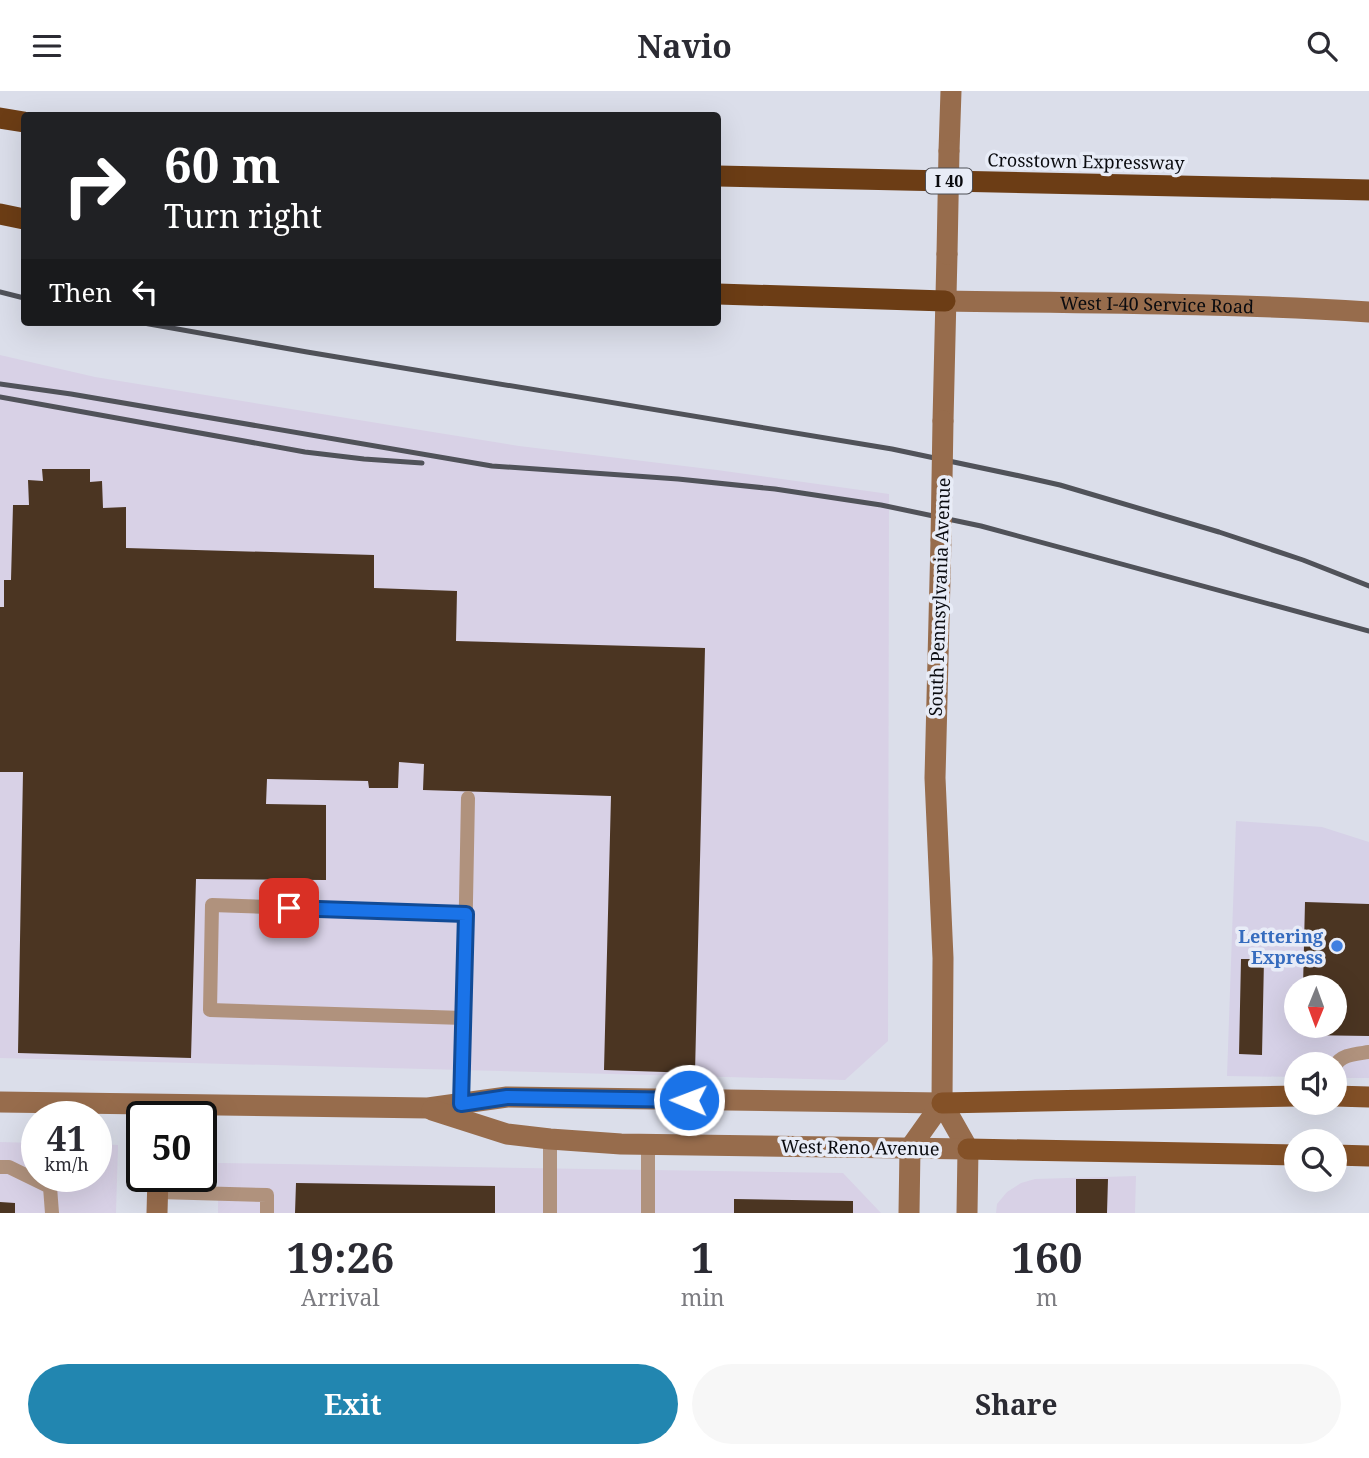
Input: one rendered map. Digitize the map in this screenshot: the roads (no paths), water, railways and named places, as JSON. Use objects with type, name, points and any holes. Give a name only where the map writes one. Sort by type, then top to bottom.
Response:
[{"type":"highway","points":[[0,118],[21,122]]},
{"type":"highway","name":"Crosstown Expressway","points":[[721,176],[1369,190]]},
{"type":"highway","points":[[1325,189],[1369,199]]},
{"type":"highway","points":[[0,214],[21,218]]},
{"type":"highway","points":[[721,294],[945,301]]},
{"type":"main road","name":"South Pennsylvania Avenue","points":[[951,91],[934,778],[943,958],[942,1103],[968,1149]]},
{"type":"main road","name":"West I-40 Service Road","points":[[945,301],[1143,303],[1369,312]]},
{"type":"main road","name":"West Reno Avenue","points":[[217,1110],[428,1108],[507,1097],[942,1103],[1284,1096]]},
{"type":"main road","points":[[1347,1096],[1369,1097]]},
{"type":"main road","name":"West Reno Avenue","points":[[0,1102],[126,1108]]},
{"type":"main road","points":[[909,1213],[910,1148],[942,1103]]},
{"type":"main road","name":"West Reno Avenue","points":[[428,1108],[507,1134],[648,1145],[1284,1155]]},
{"type":"main road","points":[[967,1213],[968,1149]]},
{"type":"main road","points":[[1347,1155],[1369,1156]]},
{"type":"lane","points":[[461,1104],[468,798]]},
{"type":"lane","points":[[464,1018],[210,1010],[212,905],[466,914]]},
{"type":"lane","points":[[1347,1056],[1369,1052]]},
{"type":"lane","points":[[550,1139],[551,1213]]},
{"type":"lane","points":[[648,1145],[648,1213]]},
{"type":"lane","points":[[0,1167],[9,1167],[50,1187],[52,1213]]},
{"type":"lane","points":[[158,1194],[267,1195],[267,1213]]},
{"type":"railway","points":[[0,292],[21,297]]},
{"type":"railway","points":[[161,326],[892,449],[1020,476],[1060,485],[1219,532],[1303,560],[1369,586]]},
{"type":"railway","points":[[0,384],[492,466],[678,479],[775,489],[881,505],[981,526],[1369,631]]},
{"type":"railway","points":[[0,397],[305,452],[422,463]]},
{"type":"place","name":"Lettering Express","points":[[1337,946]]}]
